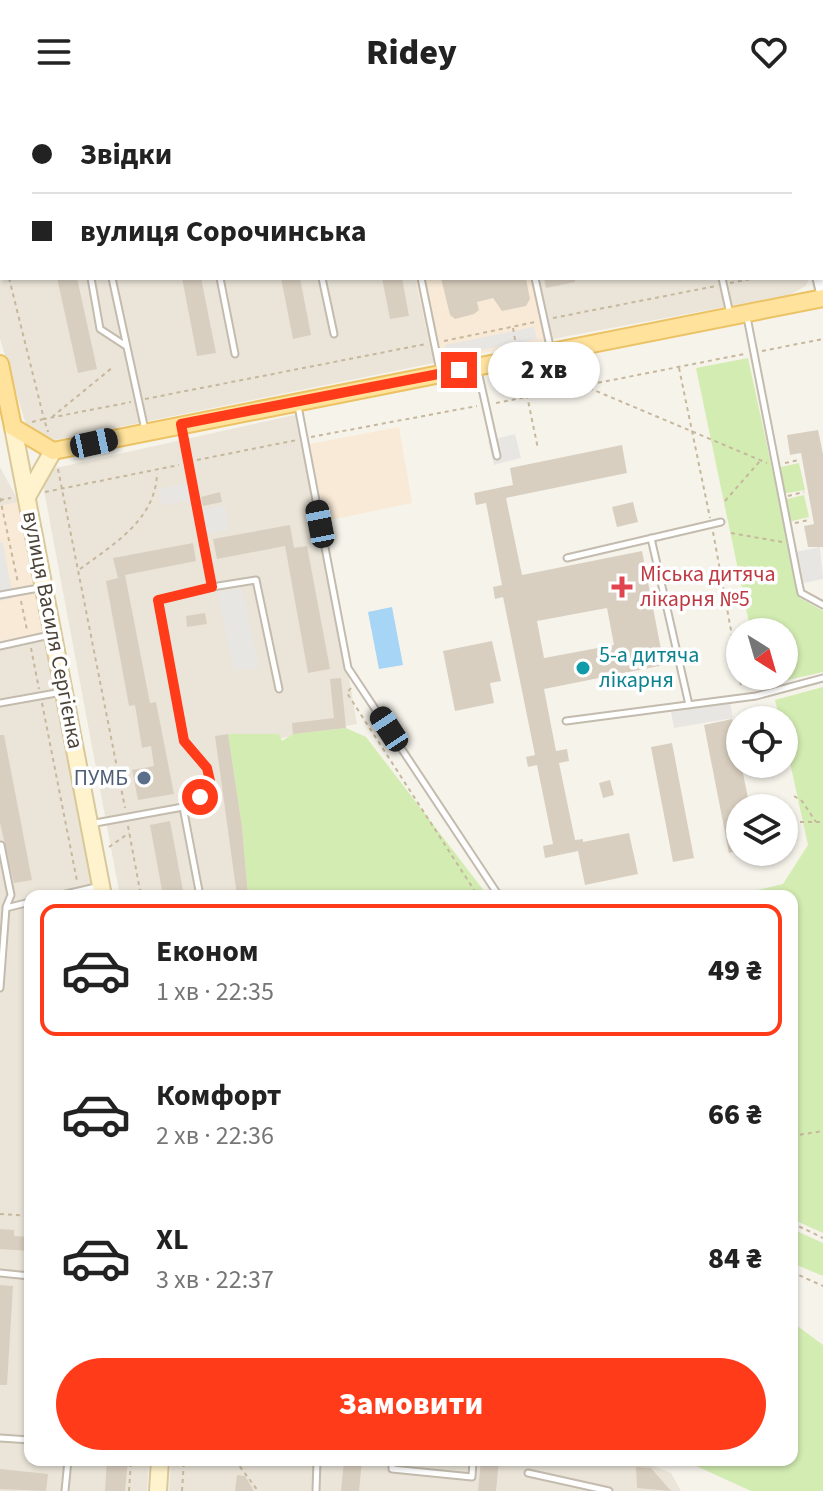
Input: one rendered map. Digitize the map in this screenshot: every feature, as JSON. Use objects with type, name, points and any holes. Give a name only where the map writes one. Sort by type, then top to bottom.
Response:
[{"type":"main road","points":[[13,427],[53,451],[823,296]]},
{"type":"main road","name":"вулиця Василя Сергієнка","points":[[0,364],[28,495],[102,890]]},
{"type":"main road","points":[[28,495],[53,451]]},
{"type":"main road","points":[[158,1491],[160,1466]]},
{"type":"lane","points":[[91,280],[100,329],[127,347]]},
{"type":"lane","points":[[112,280],[146,432]]},
{"type":"lane","points":[[220,280],[235,354]]},
{"type":"lane","points":[[322,280],[334,334]]},
{"type":"lane","points":[[421,280],[441,374]]},
{"type":"lane","points":[[535,280],[552,352]]},
{"type":"lane","points":[[723,281],[754,352],[779,497],[801,593],[823,605]]},
{"type":"lane","points":[[477,366],[497,456]]},
{"type":"lane","points":[[297,401],[348,668],[495,890]]},
{"type":"lane","points":[[181,424],[212,587]]},
{"type":"lane","points":[[567,558],[721,522]]},
{"type":"lane","points":[[651,538],[689,705]]},
{"type":"lane","points":[[89,824],[183,807],[200,797],[210,781],[207,768],[184,741],[158,600],[256,580],[279,689]]},
{"type":"lane","points":[[0,594],[44,587]]},
{"type":"lane","points":[[0,646],[54,634]]},
{"type":"lane","points":[[566,721],[756,696],[823,678]]},
{"type":"lane","points":[[0,703],[64,692]]},
{"type":"lane","points":[[183,807],[199,890]]},
{"type":"lane","points":[[0,843],[11,895],[6,908],[0,988]]},
{"type":"lane","points":[[6,908],[24,904]]},
{"type":"lane","points":[[0,1273],[24,1275]]},
{"type":"lane","points":[[0,1438],[24,1440]]},
{"type":"lane","points":[[65,1491],[67,1466]]},
{"type":"lane","points":[[316,1491],[317,1466]]},
{"type":"lane","points":[[392,1466],[392,1469],[472,1477],[473,1466]]},
{"type":"lane","points":[[528,1473],[609,1491]]},
{"type":"path","points":[[9,280],[44,419],[434,343],[723,281]]},
{"type":"path","points":[[512,326],[538,449]]},
{"type":"path","points":[[78,890],[0,499],[157,472],[189,462],[304,439],[823,339]]},
{"type":"path","points":[[51,418],[113,367]]},
{"type":"path","points":[[586,387],[773,465],[799,460]]},
{"type":"path","points":[[725,501],[761,460]]},
{"type":"path","points":[[79,570],[134,527],[146,512],[156,495],[157,472]]},
{"type":"path","points":[[64,490],[140,890]]},
{"type":"path","points":[[779,497],[804,492]]},
{"type":"path","points":[[785,525],[809,520]]},
{"type":"path","points":[[731,533],[787,543]]},
{"type":"path","points":[[357,681],[347,693],[474,890]]},
{"type":"path","points":[[798,798],[816,822]]},
{"type":"path","points":[[800,822],[823,822]]},
{"type":"path","points":[[798,1135],[823,1131]]},
{"type":"path","points":[[0,1214],[24,1216]]},
{"type":"path","points":[[798,1226],[823,1238]]},
{"type":"path","points":[[798,1275],[823,1286]]},
{"type":"path","points":[[129,1491],[131,1466]]},
{"type":"path","points":[[182,1491],[184,1466]]},
{"type":"path","points":[[239,1466],[258,1491]]},
{"type":"shaded area","points":[[0,280],[415,280],[434,363],[55,440],[27,428],[0,339]]},
{"type":"shaded area","points":[[415,280],[539,280],[552,339],[434,363]]},
{"type":"shaded area","points":[[539,280],[808,280],[806,286],[789,295],[552,339]]},
{"type":"shaded area","points":[[534,327],[537,339],[447,357],[445,345]]},
{"type":"shaded area","points":[[303,413],[357,724],[239,746],[264,890],[119,890],[43,485],[51,469]]},
{"type":"shaded area","points":[[399,427],[412,503],[325,521],[310,444]]},
{"type":"shaded area","points":[[515,434],[521,458],[494,465],[488,441]]},
{"type":"shaded area","points":[[0,467],[19,502],[0,506]]},
{"type":"shaded area","points":[[192,482],[195,499],[162,506],[159,489]]},
{"type":"shaded area","points":[[19,502],[45,632],[0,641],[0,506]]},
{"type":"shaded area","points":[[225,505],[229,530],[202,535],[198,511]]},
{"type":"shaded area","points":[[3,542],[13,598],[0,601],[0,543]]},
{"type":"shaded area","points":[[820,547],[823,579],[799,584],[791,553]]},
{"type":"shaded area","points":[[242,588],[259,668],[234,671],[217,592]]},
{"type":"shaded area","points":[[45,632],[94,890],[24,890],[24,1466],[149,1466],[147,1491],[0,1491],[0,641]]},
{"type":"shaded area","points":[[730,702],[731,706],[726,706],[726,719],[674,728],[671,712]]},
{"type":"shaded area","points":[[171,1466],[653,1466],[671,1473],[681,1491],[169,1491]]},
{"type":"green space","points":[[748,358],[800,598],[823,611],[823,672],[798,678],[798,618],[748,618],[696,368]]},
{"type":"green space","points":[[799,463],[805,490],[781,494],[776,468]]},
{"type":"green space","points":[[804,495],[809,517],[788,522],[783,500]]},
{"type":"green space","points":[[823,687],[823,1233],[798,1222],[798,890],[758,890],[783,884],[795,866],[798,866],[808,845],[793,778],[798,778],[798,706],[776,706],[775,700]]},
{"type":"green space","points":[[346,728],[366,737],[483,890],[247,890],[228,734],[279,734],[282,741],[293,734]]},
{"type":"green space","points":[[798,1232],[823,1243],[823,1276],[798,1266]]},
{"type":"green space","points":[[798,1326],[823,1345],[823,1491],[751,1491],[696,1466],[798,1466]]},
{"type":"water","points":[[392,607],[403,665],[379,669],[368,612]]},
{"type":"building","points":[[57,280],[77,280],[97,369],[78,373]]},
{"type":"building","points":[[182,280],[201,280],[216,353],[197,356]]},
{"type":"building","points":[[281,280],[300,280],[311,335],[293,339]]},
{"type":"building","points":[[382,280],[402,280],[409,316],[390,319]]},
{"type":"building","points":[[441,280],[526,280],[530,299],[526,306],[502,311],[493,298],[477,302],[479,310],[474,314],[455,319],[450,315]]},
{"type":"building","points":[[544,280],[575,280],[575,282],[546,288]]},
{"type":"building","points":[[818,430],[823,454],[823,547],[808,547],[804,526],[814,524],[801,453],[790,455],[787,435]]},
{"type":"building","name":"5-а дитяча лікарня","points":[[622,445],[627,473],[506,498],[522,575],[642,551],[664,665],[544,689],[556,751],[567,749],[569,761],[559,763],[575,840],[583,839],[583,842],[629,833],[638,874],[585,885],[578,851],[545,858],[543,846],[553,844],[537,765],[528,767],[526,757],[535,755],[503,597],[495,599],[493,587],[502,585],[486,503],[476,505],[474,493],[513,485],[510,468]],"holes":[[[607,608],[614,645],[544,658],[537,621]]]},
{"type":"building","points":[[220,492],[222,502],[203,506],[201,497]]},
{"type":"building","points":[[633,502],[638,522],[617,527],[612,507]]},
{"type":"building","points":[[290,525],[294,548],[307,546],[330,669],[308,673],[285,546],[217,559],[213,539]]},
{"type":"building","points":[[193,543],[196,561],[125,575],[150,703],[156,702],[174,794],[138,800],[132,770],[154,766],[151,746],[142,748],[135,705],[129,706],[106,581],[118,578],[113,558]]},
{"type":"building","points":[[205,613],[207,624],[187,627],[186,616]]},
{"type":"building","points":[[492,641],[501,681],[490,683],[494,703],[455,711],[443,651]]},
{"type":"building","points":[[341,678],[346,728],[293,734],[292,723],[334,718],[330,679]]},
{"type":"building","points":[[726,720],[726,778],[744,778],[747,794],[726,794],[726,838],[704,725]]},
{"type":"building","points":[[228,734],[247,890],[236,890],[215,736]]},
{"type":"building","points":[[0,735],[4,735],[32,880],[14,883],[0,823]]},
{"type":"building","points":[[672,743],[694,858],[673,862],[651,747]]},
{"type":"building","points":[[610,780],[614,795],[603,798],[599,783]]},
{"type":"building","points":[[170,821],[183,890],[162,890],[150,825]]},
{"type":"building","points":[[0,1229],[14,1230],[14,1236],[24,1237],[24,1251],[0,1249]]},
{"type":"building","points":[[0,1285],[13,1286],[7,1385],[0,1385]]},
{"type":"building","points":[[107,1466],[127,1466],[125,1491],[105,1491]]},
{"type":"building","points":[[343,1466],[361,1466],[359,1491],[341,1491]]},
{"type":"building","points":[[480,1466],[498,1466],[496,1491],[478,1491]]},
{"type":"building","points":[[636,1467],[651,1468],[671,1491],[637,1488]]},
{"type":"building","points":[[0,1469],[48,1474],[46,1491],[0,1489]]},
{"type":"building","points":[[237,1475],[245,1476],[254,1491],[235,1491]]},
{"type":"place","name":"Міська дитяча лікарня №5","points":[[622,587]]},
{"type":"place","name":"5-а дитяча лікарня","points":[[583,668]]},
{"type":"place","name":"ПУМБ","points":[[144,778]]},
{"type":"route","points":[[200,797],[210,781],[207,768],[184,741],[158,600],[212,587],[181,424],[459,370]]}]
